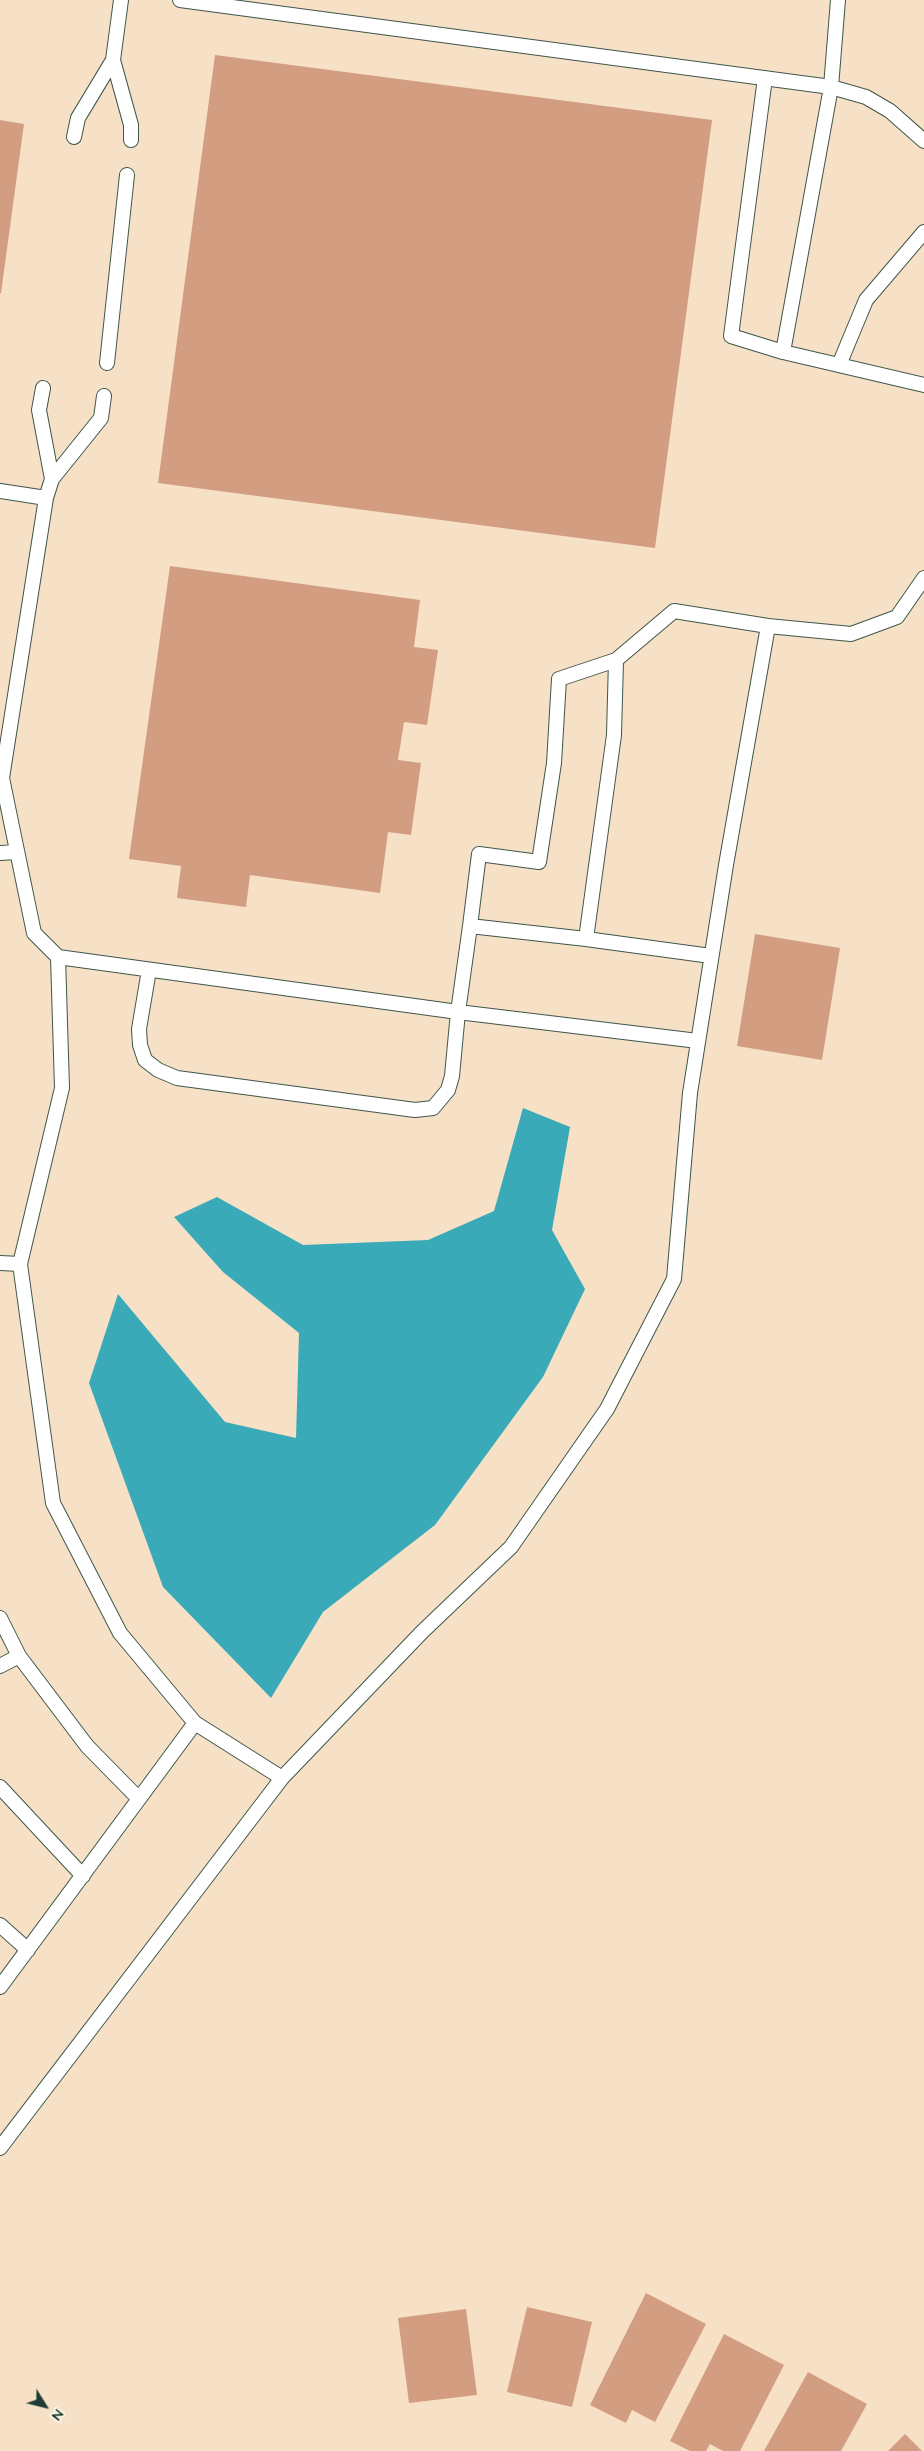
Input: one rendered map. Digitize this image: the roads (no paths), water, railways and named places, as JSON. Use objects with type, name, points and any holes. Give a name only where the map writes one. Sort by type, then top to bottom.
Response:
[{"type":"lane","points":[[74,137],[78,118],[112,60],[121,0]]},
{"type":"lane","points":[[783,352],[830,87],[838,0]]},
{"type":"lane","points":[[189,1],[830,87],[866,97],[882,106],[924,141]]},
{"type":"lane","points":[[112,60],[131,125],[131,140]]},
{"type":"lane","points":[[765,78],[732,336],[783,352],[924,385]]},
{"type":"lane","points":[[107,363],[127,175]]},
{"type":"lane","points":[[839,365],[866,300],[924,232]]},
{"type":"lane","points":[[43,388],[39,410],[52,479]]},
{"type":"lane","points":[[104,396],[101,418],[52,479],[46,498],[2,778],[34,933],[58,957],[458,1012],[698,1041]]},
{"type":"lane","points":[[0,491],[46,498]]},
{"type":"lane","points":[[149,970],[139,1029],[140,1045],[145,1060],[158,1070],[177,1078],[415,1110],[433,1108],[440,1102],[448,1090],[452,1076],[458,1012],[479,854],[539,862],[554,763],[560,679],[616,660],[674,611],[768,626],[851,634],[898,617],[924,578]]},
{"type":"lane","points":[[910,599],[924,591]]},
{"type":"lane","points":[[0,2148],[282,1778],[422,1632],[511,1547],[607,1409],[674,1279],[690,1093],[711,956],[768,626]]},
{"type":"lane","points":[[586,939],[614,735],[616,660]]},
{"type":"lane","points":[[0,853],[17,852]]},
{"type":"lane","points":[[470,926],[711,956]]},
{"type":"lane","points":[[58,957],[62,1088],[20,1264],[53,1503],[120,1633],[195,1723],[282,1778]]},
{"type":"lane","points":[[0,1263],[20,1264]]},
{"type":"lane","points":[[0,1618],[20,1656],[87,1746],[139,1799]]},
{"type":"lane","points":[[0,1666],[20,1656]]},
{"type":"lane","points":[[0,1987],[195,1723]]},
{"type":"lane","points":[[0,1787],[83,1876]]},
{"type":"lane","points":[[0,1925],[28,1950]]},
{"type":"water","points":[[523,1108],[570,1127],[552,1230],[585,1289],[543,1377],[435,1525],[323,1612],[271,1698],[163,1587],[89,1383],[118,1294],[225,1422],[296,1438],[299,1333],[223,1272],[174,1217],[217,1197],[303,1245],[428,1240],[494,1211]]}]
